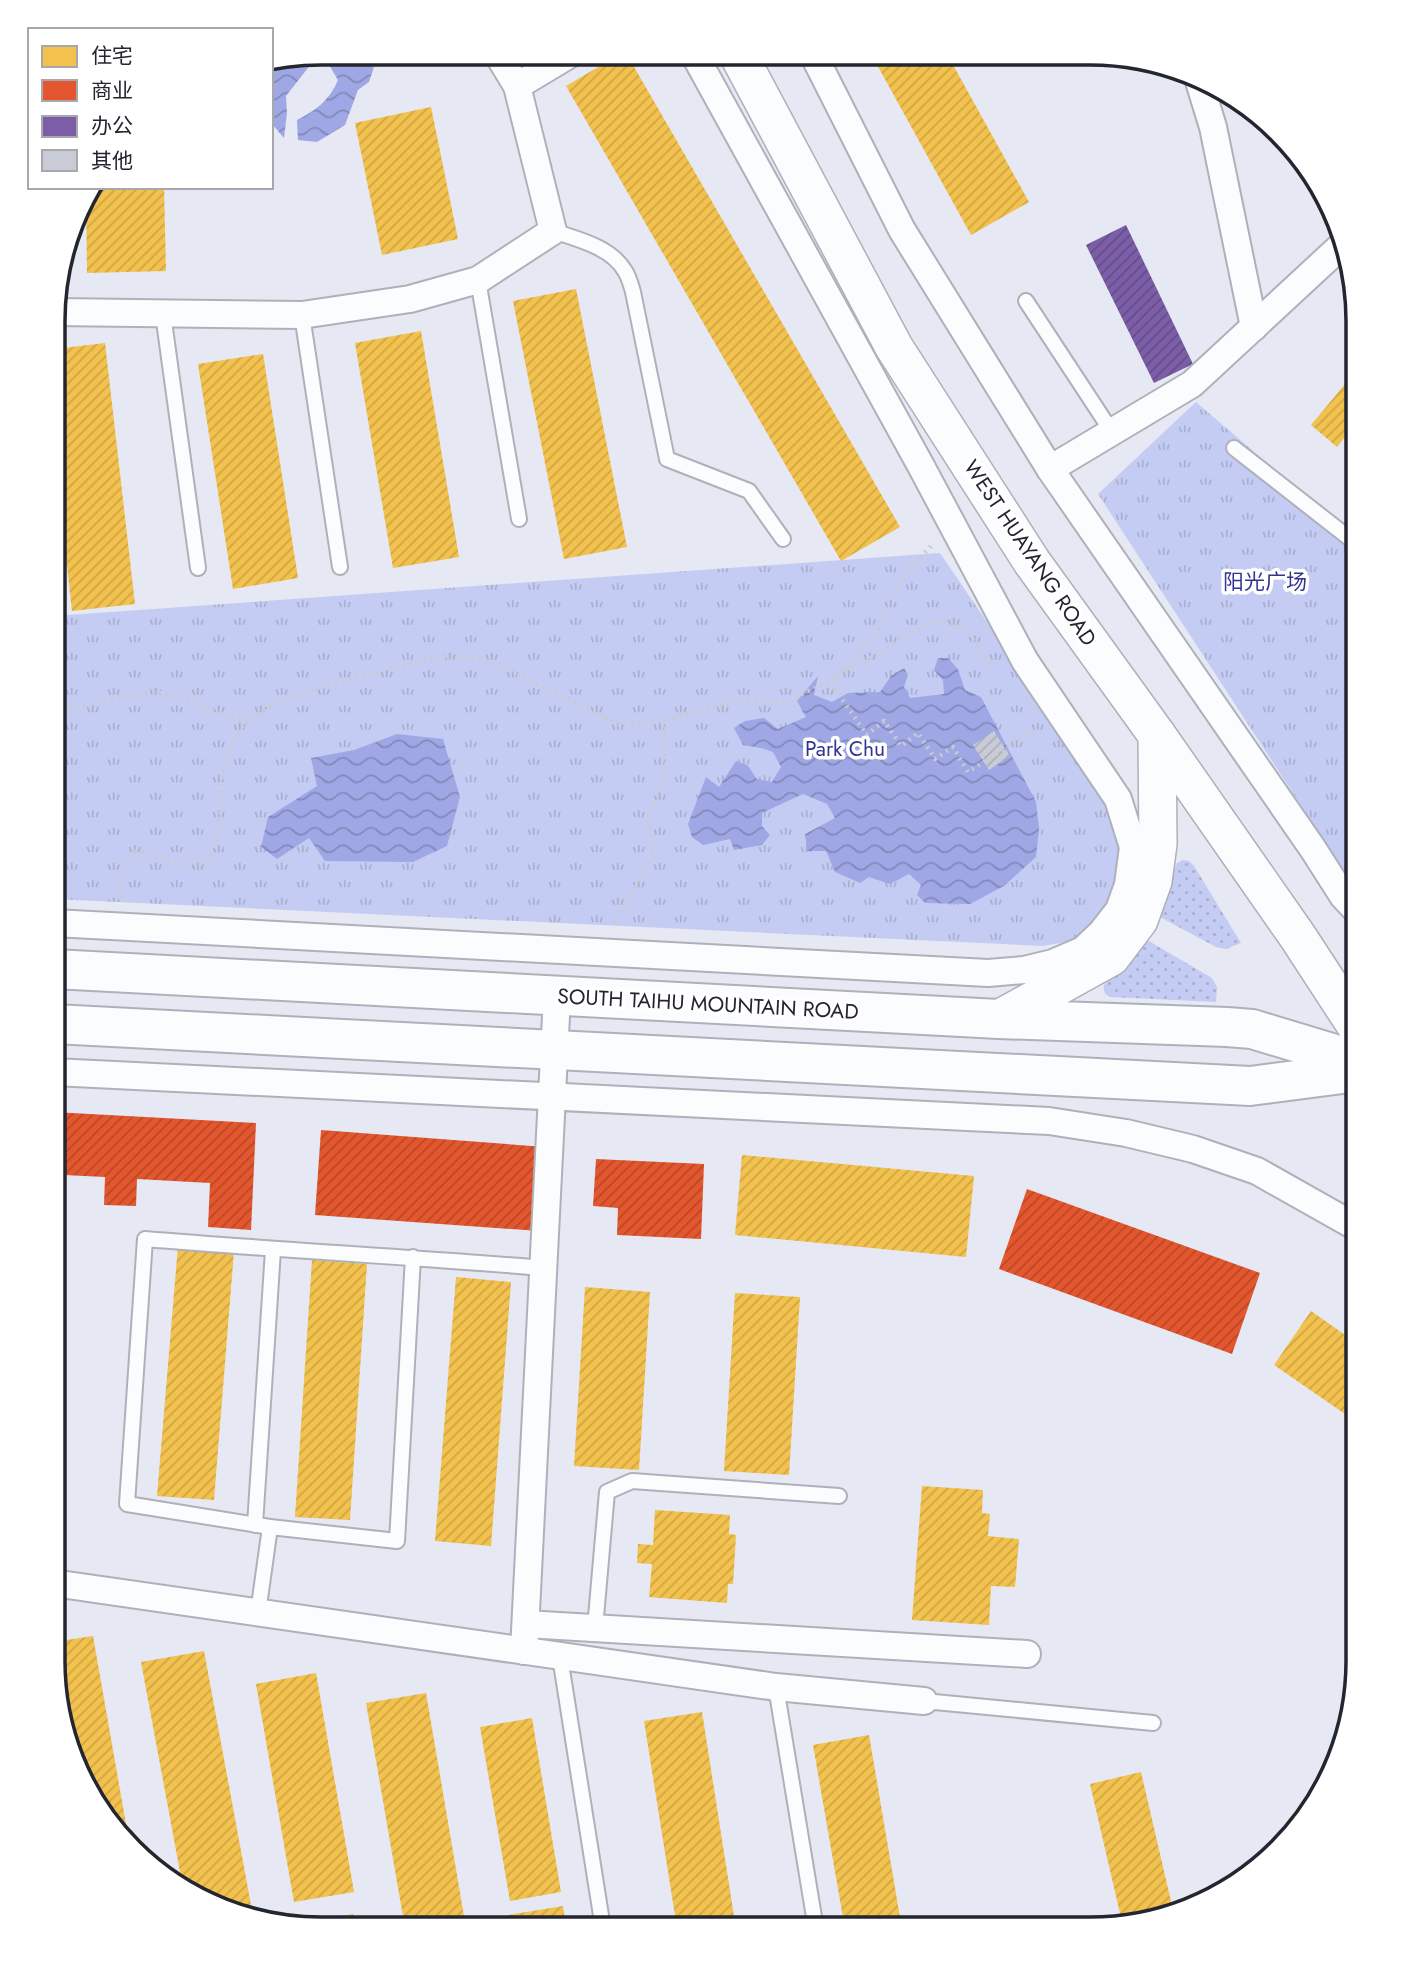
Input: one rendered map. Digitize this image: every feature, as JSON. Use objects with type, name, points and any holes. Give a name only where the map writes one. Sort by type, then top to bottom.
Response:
[{"type":"main road","name":"WEST HUAYANG ROAD","points":[[744,65],[894,347],[1032,562],[1157,735],[1346,1011]]},
{"type":"main road","points":[[999,1018],[1111,957],[1139,920],[1153,881],[1157,844],[1157,735]]},
{"type":"main road","name":"SOUTH TAIHU MOUNTAIN ROAD","points":[[65,969],[557,996],[1252,1029],[1346,1056]]},
{"type":"main road","points":[[65,1025],[1250,1086],[1346,1074]]},
{"type":"street","points":[[65,312],[302,315],[410,299],[478,280],[553,231],[517,86],[504,65]]},
{"type":"street","points":[[517,86],[552,65]]},
{"type":"street","points":[[65,924],[988,973],[1024,970],[1054,963],[1083,950],[1119,910],[1128,885],[1133,847],[1118,799],[1025,661],[700,65]]},
{"type":"street","points":[[819,65],[902,230],[1050,469],[1346,899]]},
{"type":"street","points":[[1202,90],[1213,127],[1254,327]]},
{"type":"street","points":[[1050,469],[1192,384],[1336,250]]},
{"type":"street","points":[[524,1651],[557,996]]},
{"type":"street","points":[[65,1073],[1062,1123],[1126,1133],[1193,1149],[1256,1171],[1346,1221]]},
{"type":"street","points":[[65,1585],[776,1687],[924,1701]]},
{"type":"street","points":[[526,1624],[1027,1654]]},
{"type":"lane","points":[[553,231],[592,244],[624,269],[633,292],[667,458],[749,491],[783,539]]},
{"type":"lane","points":[[478,280],[519,519]]},
{"type":"lane","points":[[1026,301],[1112,432]]},
{"type":"lane","points":[[163,314],[198,568]]},
{"type":"lane","points":[[302,315],[340,567]]},
{"type":"lane","points":[[1234,448],[1346,536]]},
{"type":"lane","points":[[413,1257],[397,1541],[262,1526],[127,1504],[145,1239],[273,1250],[413,1257],[544,1268]]},
{"type":"lane","points":[[258,1613],[273,1250]]},
{"type":"lane","points":[[595,1628],[607,1492],[632,1481],[839,1496]]},
{"type":"lane","points":[[560,1657],[601,1917]]},
{"type":"lane","points":[[776,1687],[814,1917]]},
{"type":"lane","points":[[924,1701],[1153,1723]]},
{"type":"path","points":[[940,538],[915,563],[884,608],[878,634],[838,677],[835,689],[867,734],[884,721],[901,746],[918,733],[935,759],[953,747],[968,772],[1032,731],[1025,719]]},
{"type":"path","points":[[119,901],[123,867],[134,852],[152,853],[171,862],[195,865],[213,856],[218,839],[219,793],[230,749],[245,722],[287,697],[367,675],[440,657],[469,656],[497,664],[623,726],[665,720],[740,701],[783,703],[838,677],[926,625],[943,621],[961,627],[971,637],[994,672]]},
{"type":"path","points":[[65,713],[95,702],[156,692],[181,696],[245,722]]},
{"type":"path","points":[[628,926],[614,925],[653,855],[647,817],[665,775],[665,720]]},
{"type":"green space","name":"阳光广场","points":[[1196,402],[1346,531],[1346,875],[1098,494]]},
{"type":"green space","name":"Park Chu","points":[[940,553],[1111,804],[1122,846],[1120,880],[1097,921],[1077,940],[1043,946],[65,900],[65,615]]},
{"type":"green space","points":[[1183,860],[1194,866],[1241,943],[1226,949],[1216,947],[1160,917],[1174,869],[1177,863]]},
{"type":"green space","points":[[1147,940],[1212,978],[1217,987],[1216,1002],[1111,997],[1106,994],[1104,985],[1125,967]]},
{"type":"water","points":[[310,65],[286,96],[284,138],[273,125],[273,71]]},
{"type":"water","points":[[329,65],[374,67],[369,82],[358,90],[345,125],[317,142],[298,140],[297,120],[321,104],[338,80]]},
{"type":"water","points":[[938,658],[948,658],[958,669],[965,690],[981,697],[1036,802],[1039,829],[1036,857],[1004,886],[970,904],[925,903],[917,895],[921,885],[909,874],[890,884],[869,877],[860,883],[835,872],[826,851],[807,851],[805,834],[835,818],[827,804],[803,794],[762,813],[762,826],[770,835],[762,845],[734,850],[730,839],[703,845],[692,837],[688,824],[706,777],[719,787],[736,761],[748,766],[757,779],[772,782],[781,767],[773,752],[743,745],[734,728],[745,721],[764,718],[778,729],[806,717],[797,701],[818,676],[814,695],[832,702],[848,693],[880,692],[891,676],[904,668],[908,675],[904,687],[910,698],[944,694],[943,680],[934,670]]},
{"type":"water","points":[[397,734],[443,739],[460,797],[447,846],[413,862],[325,861],[309,838],[277,859],[261,847],[268,817],[317,786],[311,758],[354,750]]},
{"type":"building: 住宅","points":[[602,65],[633,65],[900,527],[841,561],[566,86]]},
{"type":"building: 住宅","points":[[877,65],[953,65],[1029,202],[971,235]]},
{"type":"building: 住宅","points":[[431,107],[458,239],[382,255],[355,123]]},
{"type":"building: 住宅","points":[[102,189],[164,189],[166,271],[87,273],[86,218]]},
{"type":"building: 住宅","points":[[576,289],[627,547],[564,559],[513,301]]},
{"type":"building: 住宅","points":[[421,331],[459,557],[393,568],[355,343]]},
{"type":"building: 住宅","points":[[105,343],[135,604],[72,611],[65,547],[65,348]]},
{"type":"building: 住宅","points":[[263,354],[298,578],[233,589],[198,364]]},
{"type":"building: 住宅","points":[[1346,383],[1346,436],[1337,447],[1311,425]]},
{"type":"building: 住宅","points":[[742,1155],[974,1176],[966,1257],[735,1235]]},
{"type":"building: 住宅","points":[[178,1246],[234,1251],[214,1500],[157,1496]]},
{"type":"building: 住宅","points":[[312,1260],[367,1264],[350,1520],[295,1517]]},
{"type":"building: 住宅","points":[[456,1277],[511,1282],[491,1546],[435,1541]]},
{"type":"building: 住宅","points":[[585,1287],[650,1292],[639,1470],[574,1466]]},
{"type":"building: 住宅","points":[[735,1293],[800,1297],[789,1475],[724,1471]]},
{"type":"building: 住宅","points":[[1311,1311],[1346,1336],[1346,1415],[1274,1365]]},
{"type":"building: 住宅","points":[[922,1486],[983,1490],[982,1513],[990,1514],[988,1536],[1019,1539],[1015,1587],[991,1586],[989,1625],[912,1620]]},
{"type":"building: 住宅","points":[[655,1510],[730,1515],[729,1534],[736,1535],[733,1584],[728,1584],[727,1603],[649,1597],[652,1564],[637,1563],[638,1544],[653,1545]]},
{"type":"building: 住宅","points":[[93,1636],[127,1828],[99,1789],[78,1743],[67,1694],[65,1640]]},
{"type":"building: 住宅","points":[[204,1651],[251,1905],[246,1906],[223,1898],[181,1875],[141,1662]]},
{"type":"building: 住宅","points":[[316,1673],[354,1892],[294,1902],[256,1684]]},
{"type":"building: 住宅","points":[[426,1693],[464,1917],[403,1917],[366,1703]]},
{"type":"building: 住宅","points":[[702,1712],[734,1917],[675,1917],[644,1721]]},
{"type":"building: 住宅","points":[[532,1718],[561,1892],[510,1901],[480,1727]]},
{"type":"building: 住宅","points":[[869,1735],[900,1917],[843,1917],[813,1745]]},
{"type":"building: 住宅","points":[[1141,1772],[1172,1904],[1120,1915],[1090,1784]]},
{"type":"building: 住宅","points":[[563,1906],[564,1917],[508,1917]]},
{"type":"building: 商业","points":[[65,1113],[256,1123],[251,1230],[208,1227],[210,1183],[137,1179],[136,1206],[104,1205],[105,1177],[65,1175]]},
{"type":"building: 商业","points":[[321,1130],[545,1147],[539,1231],[315,1215]]},
{"type":"building: 商业","points":[[596,1159],[704,1164],[701,1239],[617,1235],[618,1208],[593,1206]]},
{"type":"building: 商业","points":[[1027,1189],[1260,1273],[1232,1354],[999,1269]]},
{"type":"building: 办公","points":[[1126,225],[1193,364],[1154,383],[1086,245]]},
{"type":"building: 其他","points":[[994,731],[1010,756],[989,770],[973,745]]}]
